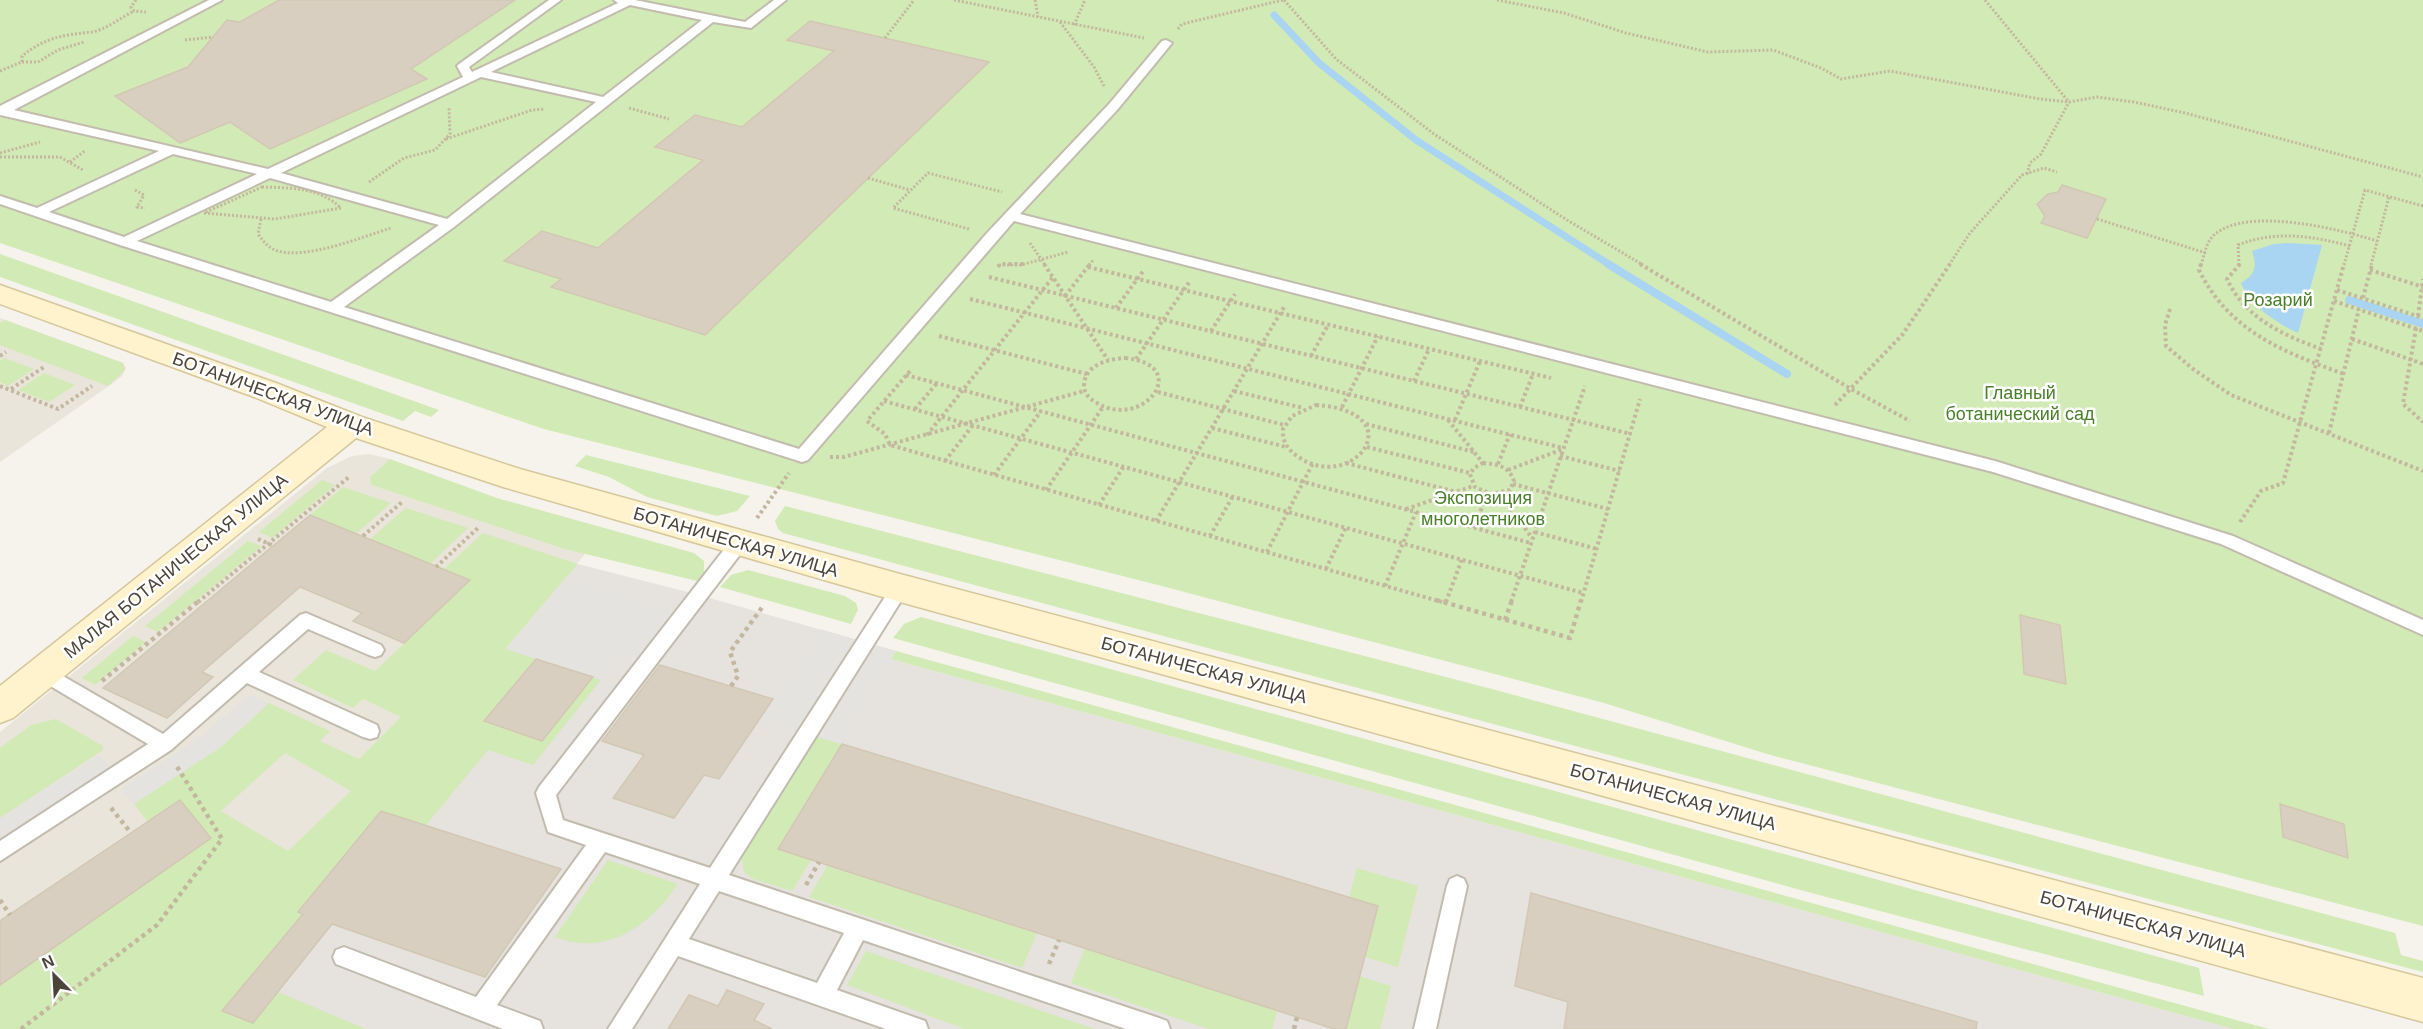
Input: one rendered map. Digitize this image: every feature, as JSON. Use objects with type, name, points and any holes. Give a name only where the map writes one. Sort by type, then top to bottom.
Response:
[{"type":"main road","name":"БОТАНИЧЕСКАЯ УЛИЦА","points":[[0,294],[351,424],[514,479],[900,588],[2423,1000]]},
{"type":"main road","name":"МАЛАЯ БОТАНИЧЕСКАЯ УЛИЦА","points":[[0,707],[351,424]]},
{"type":"lane","points":[[1,111],[217,0]]},
{"type":"lane","points":[[556,0],[463,66],[474,75],[605,101]]},
{"type":"lane","points":[[125,242],[624,1],[747,26],[781,0]]},
{"type":"lane","points":[[333,308],[449,224],[711,18]]},
{"type":"lane","points":[[0,200],[125,242],[802,456],[993,235],[1114,106],[1166,43]]},
{"type":"lane","points":[[1,111],[268,173],[449,224]]},
{"type":"lane","points":[[37,213],[170,151]]},
{"type":"lane","points":[[1011,216],[1820,420],[1995,467],[2228,540],[2423,628]]},
{"type":"lane","points":[[739,543],[546,793],[555,826],[1159,1029]]},
{"type":"lane","points":[[619,1029],[900,588]]},
{"type":"lane","points":[[0,852],[164,744],[306,620],[375,650]]},
{"type":"lane","points":[[43,673],[164,744]]},
{"type":"lane","points":[[246,674],[370,731]]},
{"type":"lane","points":[[481,1010],[601,841]]},
{"type":"lane","points":[[1425,1029],[1457,886]]},
{"type":"lane","points":[[822,996],[858,928]]},
{"type":"lane","points":[[674,944],[917,1029]]},
{"type":"lane","points":[[344,957],[532,1029]]},
{"type":"path","points":[[134,11],[131,7],[136,0]]},
{"type":"path","points":[[885,38],[914,0]]},
{"type":"path","points":[[954,0],[1166,43],[1182,24],[1283,0],[1336,59],[1434,134],[1568,220],[1851,389],[1913,422]]},
{"type":"path","points":[[1035,0],[1038,17]]},
{"type":"path","points":[[1074,25],[1084,0]]},
{"type":"path","points":[[1497,0],[1564,13],[1626,33],[1708,52],[1773,50],[1821,68],[1841,79],[1890,71],[2040,99],[2069,102],[2097,98],[2134,102],[2185,113],[2423,177]]},
{"type":"path","points":[[1985,0],[2069,102]]},
{"type":"path","points":[[22,62],[22,56],[36,45],[56,37],[83,31],[93,32],[134,11],[150,12]]},
{"type":"path","points":[[1059,22],[1094,67],[1114,106]]},
{"type":"path","points":[[93,32],[93,38]]},
{"type":"path","points":[[0,71],[22,62],[38,62],[58,50],[88,41]]},
{"type":"path","points":[[605,101],[669,119]]},
{"type":"path","points":[[2027,174],[2031,163],[2041,154],[2069,102]]},
{"type":"path","points":[[365,184],[388,172],[404,158],[435,150],[445,140],[450,134],[449,108],[444,104]]},
{"type":"path","points":[[445,140],[532,110],[551,108]]},
{"type":"path","points":[[0,155],[30,143],[48,141]]},
{"type":"path","points":[[70,162],[88,148],[77,144]]},
{"type":"path","points":[[0,155],[60,157],[102,182],[105,185],[103,195],[122,190],[137,190],[144,195],[137,207],[149,208]]},
{"type":"path","points":[[1820,420],[1903,334],[1970,233],[2022,175],[2044,168],[2057,172]]},
{"type":"path","points":[[993,235],[893,208],[928,173],[1027,199]]},
{"type":"path","points":[[868,178],[911,190]]},
{"type":"path","points":[[262,187],[296,188],[332,198],[341,208],[324,209],[298,217],[261,219],[204,213],[239,195],[262,187]]},
{"type":"path","points":[[2228,540],[2261,491],[2283,483],[2292,461],[2320,349],[2365,190],[2423,206]]},
{"type":"path","points":[[2363,298],[2389,197]]},
{"type":"path","points":[[1011,216],[1108,360]]},
{"type":"path","points":[[261,219],[258,234],[264,243],[279,251],[297,253],[399,226]]},
{"type":"path","points":[[2097,219],[2206,253]]},
{"type":"path","points":[[2344,374],[2266,341],[2238,322],[2204,285],[2199,270],[2213,236],[2226,228],[2244,224],[2294,222],[2329,227],[2377,241]]},
{"type":"path","points":[[2320,349],[2284,334],[2258,317],[2241,302],[2227,279],[2240,266],[2242,258],[2238,245],[2247,241],[2271,236],[2304,236],[2349,246]]},
{"type":"path","points":[[1000,264],[1022,265],[1070,251]]},
{"type":"path","points":[[1065,296],[1099,253]]},
{"type":"path","points":[[1116,308],[1148,264]]},
{"type":"path","points":[[1088,267],[1554,379]]},
{"type":"path","points":[[2370,270],[2422,287]]},
{"type":"path","points":[[1136,359],[1194,275]]},
{"type":"path","points":[[989,277],[1631,434]]},
{"type":"path","points":[[926,435],[1053,277]]},
{"type":"path","points":[[2418,316],[2423,279]]},
{"type":"path","points":[[1211,331],[1240,286]]},
{"type":"path","points":[[2337,290],[2423,318]]},
{"type":"path","points":[[970,299],[1563,448]]},
{"type":"path","points":[[2334,301],[2423,331]]},
{"type":"path","points":[[1156,521],[1285,305]]},
{"type":"path","points":[[2170,309],[2165,325],[2166,346],[2193,369],[2231,394],[2423,471]]},
{"type":"path","points":[[2329,434],[2359,309]]},
{"type":"path","points":[[1311,356],[1328,325]]},
{"type":"path","points":[[2416,328],[2403,404],[2423,422]]},
{"type":"path","points":[[1342,407],[1381,330]]},
{"type":"path","points":[[939,336],[1087,374]]},
{"type":"path","points":[[2352,339],[2423,364]]},
{"type":"path","points":[[1414,381],[1433,342]]},
{"type":"path","points":[[0,356],[6,352]]},
{"type":"path","points":[[1136,359],[1147,363],[1156,371],[1160,381],[1158,392],[1149,402],[1135,408],[1119,410],[1103,407],[1091,400],[1084,391],[1084,380],[1095,365],[1108,360],[1136,359]]},
{"type":"path","points":[[1455,420],[1480,361]]},
{"type":"path","points":[[10,390],[44,368]]},
{"type":"path","points":[[1520,407],[1533,374]]},
{"type":"path","points":[[906,375],[1474,528],[1532,541]]},
{"type":"path","points":[[915,409],[937,383]]},
{"type":"path","points":[[1574,384],[1596,389]]},
{"type":"path","points":[[0,386],[58,409],[92,386]]},
{"type":"path","points":[[1505,620],[1585,386]]},
{"type":"path","points":[[844,457],[971,424],[1084,391]]},
{"type":"path","points":[[1234,391],[1303,408]]},
{"type":"path","points":[[1158,392],[1284,425]]},
{"type":"path","points":[[867,421],[885,434],[890,445],[1570,638],[1641,399],[1630,397]]},
{"type":"path","points":[[884,400],[1584,593]]},
{"type":"path","points":[[1316,405],[1342,407],[1354,413],[1365,424],[1369,438],[1359,456],[1336,465],[1313,463],[1297,457],[1288,448],[1283,440],[1284,425],[1293,414],[1303,408],[1316,405]]},
{"type":"path","points":[[1047,489],[1103,407]]},
{"type":"path","points":[[994,475],[1041,411]]},
{"type":"path","points":[[1447,419],[1483,463]]},
{"type":"path","points":[[945,461],[971,424]]},
{"type":"path","points":[[1365,424],[1474,452]]},
{"type":"path","points":[[1212,428],[1288,448]]},
{"type":"path","points":[[1498,465],[1510,434]]},
{"type":"path","points":[[1366,447],[1470,473]]},
{"type":"path","points":[[1508,470],[1563,448]]},
{"type":"path","points":[[739,543],[802,456]]},
{"type":"path","points":[[1560,456],[1620,471]]},
{"type":"path","points":[[1267,552],[1313,463]]},
{"type":"path","points":[[1345,463],[1456,492]]},
{"type":"path","points":[[1483,463],[1498,465],[1508,470],[1513,476],[1513,484],[1510,490],[1500,494],[1487,494],[1473,486],[1470,473],[1483,463]]},
{"type":"path","points":[[1100,505],[1124,466]]},
{"type":"path","points":[[83,697],[271,545],[349,477]]},
{"type":"path","points":[[1513,484],[1608,509]]},
{"type":"path","points":[[1405,509],[1473,486]]},
{"type":"path","points":[[1474,528],[1487,494]]},
{"type":"path","points":[[1500,494],[1532,541]]},
{"type":"path","points":[[1210,536],[1233,496]]},
{"type":"path","points":[[363,536],[402,502]]},
{"type":"path","points":[[1385,586],[1416,512]]},
{"type":"path","points":[[436,567],[479,527]]},
{"type":"path","points":[[1326,569],[1346,527]]},
{"type":"path","points":[[1534,532],[1597,549]]},
{"type":"path","points":[[250,536],[271,545]]},
{"type":"path","points":[[1445,603],[1462,559]]},
{"type":"path","points":[[730,686],[738,676],[730,652],[763,606]]},
{"type":"path","points":[[21,1029],[157,925],[222,839],[164,744]]},
{"type":"path","points":[[97,789],[131,833]]},
{"type":"path","points":[[0,900],[10,915]]},
{"type":"path","points":[[1294,1029],[1297,1017]]},
{"type":"shaded area","points":[[0,318],[123,363],[126,368],[122,376],[113,383],[0,462]]},
{"type":"shaded area","points":[[369,454],[390,459],[370,477],[371,485],[585,554],[506,649],[290,891],[0,1029],[0,732],[327,468],[352,456]]},
{"type":"shaded area","points":[[578,564],[699,595],[896,651],[891,659],[2233,1029],[182,1029]]},
{"type":"shaded area","points":[[566,577],[697,616],[660,665],[622,653],[601,680],[506,649]]},
{"type":"shaded area","points":[[820,629],[896,651],[842,744],[759,720]]},
{"type":"shaded area","points":[[249,694],[269,703],[222,746],[134,804],[121,789],[203,735]]},
{"type":"shaded area","points":[[99,755],[115,772],[0,846],[0,818]]},
{"type":"green space","name":"Главный ботанический сад","points":[[0,0],[2423,0],[2423,926],[1767,754],[1604,703],[1158,585],[544,429],[0,243]]},
{"type":"green space","points":[[0,254],[439,410],[431,417],[415,411],[403,421],[0,277]]},
{"type":"green space","points":[[5,320],[123,363],[125,370],[108,386],[0,345],[0,323]]},
{"type":"green space","points":[[5,358],[34,369],[8,386],[0,382],[0,361]]},
{"type":"green space","points":[[44,373],[75,385],[49,402],[18,390]]},
{"type":"green space","points":[[586,455],[750,496],[737,511],[717,516],[647,497],[609,477],[575,466]]},
{"type":"green space","points":[[390,459],[497,498],[694,553],[704,561],[704,573],[697,581],[565,549],[371,485],[370,477]]},
{"type":"green space","points":[[322,480],[335,485],[272,538],[259,532]]},
{"type":"green space","points":[[343,487],[391,503],[356,534],[310,515]]},
{"type":"green space","points":[[785,506],[1492,689],[2395,933],[2401,955],[2423,961],[2423,972],[783,533],[778,529],[775,521]]},
{"type":"green space","points":[[406,508],[468,528],[430,564],[370,539]]},
{"type":"green space","points":[[483,533],[578,564],[506,648],[536,659],[484,721],[542,741],[593,677],[601,680],[533,765],[488,750],[426,825],[381,811],[298,911],[303,914],[223,1011],[253,1023],[278,992],[366,1029],[0,1029],[0,985],[211,838],[148,822],[134,804],[222,746],[269,703],[330,731],[320,741],[359,759],[401,717],[363,699],[353,708],[293,680],[326,650],[375,671],[470,581],[444,569]],"holes":[[[285,753],[351,791],[288,851],[221,811]]]},
{"type":"green space","points":[[248,541],[262,546],[158,632],[145,626]]},
{"type":"green space","points":[[748,570],[845,596],[856,603],[858,610],[851,624],[720,587],[731,575]]},
{"type":"green space","points":[[921,617],[2199,968],[2204,996],[1804,891],[893,638],[904,624]]},
{"type":"green space","points":[[133,636],[146,642],[95,685],[82,678]]},
{"type":"green space","points":[[896,651],[2269,1029],[2233,1029],[891,659]]},
{"type":"green space","points":[[56,719],[103,746],[103,750],[0,818],[0,748],[31,725]]},
{"type":"green space","points":[[814,736],[842,744],[778,849],[811,860],[792,891],[753,879],[744,872],[741,854]]},
{"type":"green space","points":[[608,860],[678,884],[654,913],[625,934],[592,943],[574,942],[555,937]]},
{"type":"green space","points":[[828,865],[1037,933],[1022,968],[809,897]]},
{"type":"green space","points":[[1357,868],[1418,886],[1398,967],[1365,957],[1378,906],[1349,897]]},
{"type":"green space","points":[[1085,948],[1277,1011],[1272,1029],[1209,1029],[1071,983]]},
{"type":"green space","points":[[866,951],[1095,1029],[965,1029],[847,985]]},
{"type":"green space","points":[[1359,976],[1391,986],[1380,1029],[1346,1029]]},
{"type":"water","points":[[2274,244],[2322,245],[2298,333],[2273,319],[2257,306],[2241,283],[2254,270],[2252,251]]},
{"type":"building","points":[[279,0],[515,0],[411,69],[427,79],[270,149],[230,122],[180,143],[115,96],[188,67],[227,20],[240,22]]},
{"type":"building","points":[[810,21],[989,62],[705,335],[551,287],[561,279],[504,261],[542,231],[598,248],[703,160],[655,147],[695,115],[742,127],[834,51],[787,40]]},
{"type":"building","points":[[2062,185],[2106,199],[2087,238],[2041,223],[2045,216],[2037,204],[2048,194],[2058,192]]},
{"type":"building","points":[[310,515],[470,580],[404,643],[353,621],[362,613],[300,587],[202,672],[213,677],[167,718],[103,688]]},
{"type":"building","points":[[2020,615],[2060,625],[2066,684],[2024,674]]},
{"type":"building","points":[[536,659],[593,677],[542,741],[484,721]]},
{"type":"building","points":[[660,665],[773,699],[719,779],[704,775],[674,818],[613,798],[644,755],[602,741]]},
{"type":"building","points":[[842,744],[1378,906],[1346,1029],[1334,1029],[778,849]]},
{"type":"building","points":[[180,800],[211,838],[0,985],[0,921]]},
{"type":"building","points":[[2280,804],[2344,824],[2348,858],[2283,837]]},
{"type":"building","points":[[381,811],[561,869],[485,977],[332,924],[253,1023],[222,1011],[303,914],[298,912]]},
{"type":"building","points":[[1531,893],[1977,1022],[1976,1029],[1564,1029],[1568,1002],[1515,986]]},
{"type":"building","points":[[727,990],[764,1004],[754,1020],[772,1029],[668,1029],[689,995],[718,1006]]},
{"type":"waterway","points":[[1274,15],[1319,63],[1416,140],[1610,265]]},
{"type":"waterway","points":[[1608,264],[1787,374]]},
{"type":"waterway","points":[[2349,300],[2423,324]]},
{"type":"park label","name":"Розарий","points":[[2278,300]]},
{"type":"park label","name":"Экспозиция многолетников","points":[[1483,508]]}]
